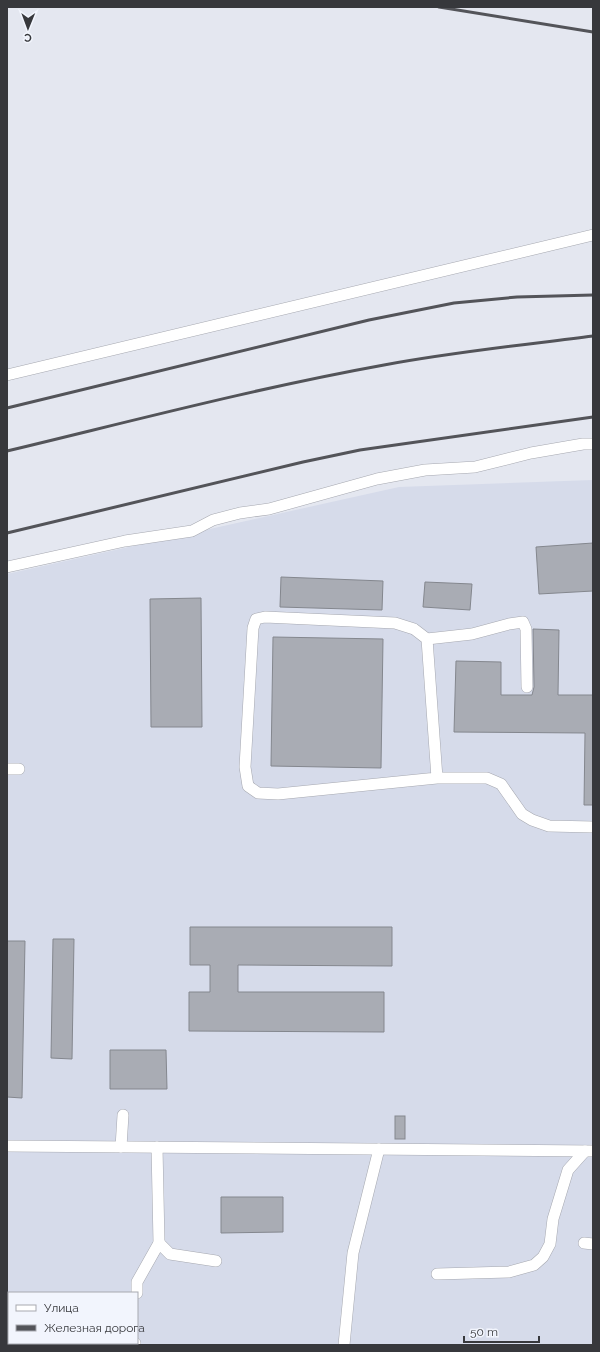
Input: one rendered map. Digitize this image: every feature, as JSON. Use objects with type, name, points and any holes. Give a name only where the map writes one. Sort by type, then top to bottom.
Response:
[{"type":"street","points":[[7,375],[593,235]]},
{"type":"street","points":[[7,567],[125,541],[192,531],[213,520],[240,513],[269,509],[377,479],[425,470],[475,467],[531,453],[583,444],[593,444]]},
{"type":"street","points":[[527,687],[526,629],[523,622],[509,624],[472,634],[428,639],[414,629],[395,623],[265,617],[256,619],[253,628],[245,767],[248,786],[258,793],[278,794],[438,778],[487,778],[501,784],[522,814],[532,820],[549,826],[593,827]]},
{"type":"street","points":[[428,639],[438,778]]},
{"type":"street","points":[[7,769],[19,769]]},
{"type":"street","points":[[121,1147],[123,1115]]},
{"type":"street","points":[[7,1146],[589,1151]]},
{"type":"street","points":[[136,1292],[137,1282],[159,1243],[157,1147]]},
{"type":"street","points":[[344,1345],[353,1253],[379,1149]]},
{"type":"street","points":[[437,1274],[509,1272],[534,1265],[543,1257],[550,1244],[553,1219],[568,1170],[589,1151]]},
{"type":"street","points":[[159,1243],[170,1254],[216,1261]]},
{"type":"shaded area","points":[[593,480],[593,1345],[7,1345],[7,574],[399,487]]},
{"type":"building","points":[[593,543],[593,591],[539,594],[536,547]]},
{"type":"building","points":[[281,577],[383,581],[382,610],[280,607]]},
{"type":"building","points":[[425,582],[472,584],[470,610],[423,607]]},
{"type":"building","points":[[201,598],[202,727],[151,727],[150,599]]},
{"type":"building","points":[[533,629],[559,630],[558,695],[593,695],[593,805],[584,805],[585,733],[454,732],[456,661],[501,662],[501,695],[532,695],[534,687]]},
{"type":"building","points":[[273,637],[383,639],[381,768],[271,766]]},
{"type":"building","points":[[190,927],[392,927],[392,966],[238,965],[238,992],[384,992],[384,1032],[189,1031],[189,992],[210,992],[210,965],[190,965]]},
{"type":"building","points":[[53,939],[74,939],[72,1059],[51,1058]]},
{"type":"building","points":[[7,941],[25,941],[22,1098],[7,1097]]},
{"type":"building","points":[[110,1050],[166,1050],[167,1089],[110,1089]]},
{"type":"building","points":[[395,1116],[405,1116],[405,1139],[395,1139]]},
{"type":"building","points":[[221,1197],[283,1197],[283,1232],[221,1233]]},
{"type":"railway","points":[[439,7],[593,32]]},
{"type":"railway","points":[[7,408],[369,320],[454,303],[517,297],[593,295]]},
{"type":"railway","points":[[7,451],[195,405],[336,374],[436,356],[593,336]]},
{"type":"railway","points":[[7,533],[303,462],[360,450],[593,417]]}]
